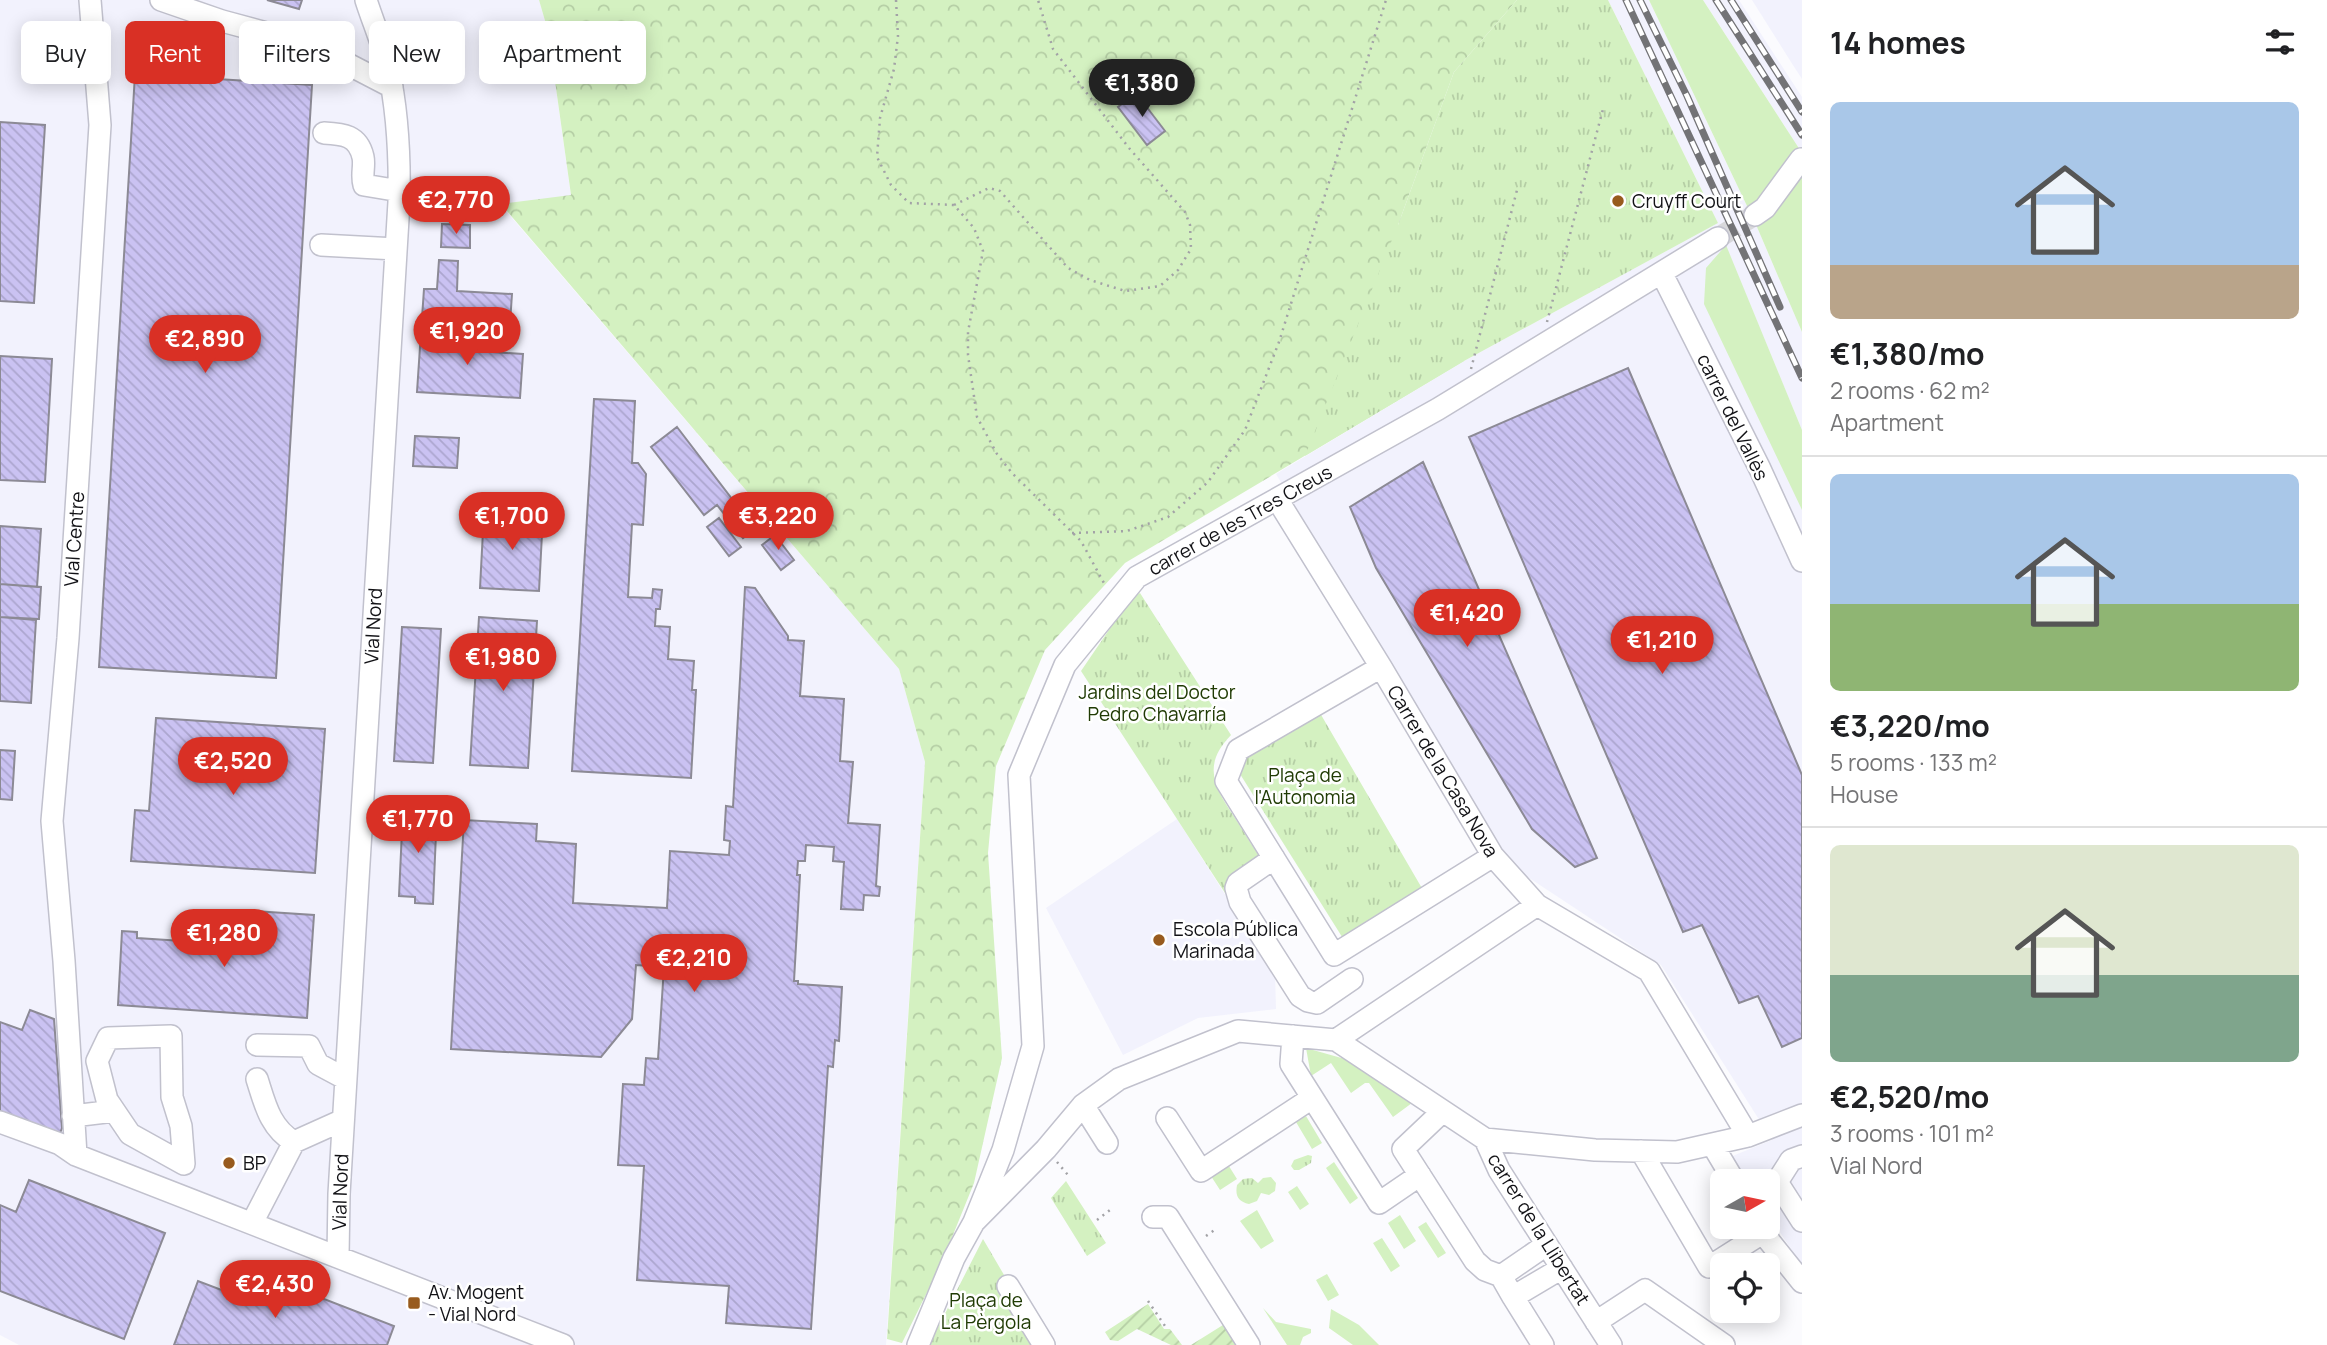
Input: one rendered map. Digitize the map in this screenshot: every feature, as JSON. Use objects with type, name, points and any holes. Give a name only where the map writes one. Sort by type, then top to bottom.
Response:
[{"type":"street","name":"Vial Centre","points":[[76,1155],[52,821],[68,638],[100,125],[90,0]]},
{"type":"street","points":[[161,0],[222,21],[311,45],[391,86]]},
{"type":"street","name":"Vial Nord","points":[[338,1256],[346,1079],[400,191],[399,144],[391,86],[387,64],[366,0]]},
{"type":"street","points":[[324,133],[345,134],[355,139],[363,157],[364,185],[400,191]]},
{"type":"street","points":[[1755,215],[1765,208],[1801,159]]},
{"type":"street","name":"carrer de les Tres Creus","points":[[974,1222],[1003,1150],[1034,1046],[1019,775],[1065,665],[1137,577],[1480,384],[1718,238]]},
{"type":"street","points":[[321,245],[396,249]]},
{"type":"street","name":"carrer del Vallès","points":[[1662,274],[1754,456],[1802,561]]},
{"type":"street","name":"Carrer de la Casa Nova","points":[[1277,499],[1493,856],[1537,905],[1648,971],[1748,1136]]},
{"type":"street","points":[[1381,667],[1238,750],[1226,781],[1334,955],[1493,856]]},
{"type":"street","points":[[1274,858],[1238,883],[1236,888],[1240,902],[1300,996],[1317,1003],[1352,979]]},
{"type":"street","points":[[1336,1040],[1537,905]]},
{"type":"street","name":"carrer de la Llibertat","points":[[918,1345],[954,1258],[974,1222],[1046,1149],[1083,1105],[1119,1079],[1238,1031],[1336,1040],[1485,1139],[1499,1170],[1611,1345]]},
{"type":"street","points":[[1293,1036],[1291,1064],[1379,1203],[1420,1175]]},
{"type":"street","points":[[171,1037],[172,1097],[180,1126],[184,1164],[130,1134],[107,1100],[100,1074],[97,1061],[108,1038],[171,1037]]},
{"type":"street","points":[[257,1045],[309,1046],[317,1063],[346,1079]]},
{"type":"street","points":[[70,1078],[100,1074]]},
{"type":"street","points":[[257,1079],[269,1117],[286,1137],[294,1142]]},
{"type":"street","points":[[1167,1118],[1201,1171],[1312,1098]]},
{"type":"street","points":[[1083,1105],[1107,1143]]},
{"type":"street","points":[[73,1116],[114,1111]]},
{"type":"street","points":[[1442,1112],[1403,1149],[1475,1261],[1485,1270],[1501,1276],[1543,1345]]},
{"type":"street","points":[[1485,1139],[1595,1150],[1677,1152],[1748,1136],[1802,1115]]},
{"type":"street","points":[[252,1223],[294,1142],[344,1120]]},
{"type":"street","points":[[0,1122],[60,1144],[76,1155],[563,1345]]},
{"type":"street","points":[[1779,1124],[1797,1158],[1777,1182],[1802,1221]]},
{"type":"street","points":[[0,1136],[62,1154],[76,1155]]},
{"type":"street","points":[[1712,1144],[1727,1169]]},
{"type":"street","points":[[149,1183],[161,1151]]},
{"type":"street","points":[[1642,1151],[1709,1267],[1749,1239]]},
{"type":"street","points":[[1153,1216],[1168,1217],[1249,1345]]},
{"type":"street","points":[[1770,1239],[1802,1282]]},
{"type":"street","points":[[1501,1276],[1546,1245]]},
{"type":"street","points":[[1513,1297],[1562,1268]]},
{"type":"street","points":[[1008,1286],[1044,1345]]},
{"type":"street","points":[[1596,1322],[1645,1290],[1724,1345]]},
{"type":"path","points":[[896,0],[898,36],[894,69],[880,118],[877,157],[891,185],[909,202],[954,205],[989,188],[1000,191],[1068,268],[1090,280],[1125,291],[1160,286],[1178,270],[1191,249],[1190,225],[1185,212],[1129,148],[1053,50],[1038,0]]},
{"type":"path","points":[[1072,533],[1127,531],[1168,517],[1208,482],[1245,430],[1279,342],[1385,0]]},
{"type":"path","points":[[1556,338],[1546,321],[1603,109]]},
{"type":"path","points":[[1480,384],[1470,367],[1517,190]]},
{"type":"path","points":[[954,205],[974,229],[983,251],[968,332],[968,355],[977,417],[997,454],[1012,473],[1081,541],[1115,604]]},
{"type":"path","points":[[1097,1220],[1111,1210]]},
{"type":"path","points":[[1206,1236],[1216,1229]]},
{"type":"path","points":[[1148,1301],[1164,1326]]},
{"type":"shaded area","points":[[0,0],[539,0],[545,21],[479,21],[479,84],[555,84],[571,196],[501,205],[899,669],[925,762],[886,1345],[19,1345],[0,1335]]},
{"type":"shaded area","points":[[1608,0],[1649,0],[1757,227],[1802,332],[1802,430],[1726,246],[1785,470],[1802,510],[1802,1266],[1780,1232],[1780,1169],[1738,1169],[1730,1157],[1772,1140],[1661,965],[1511,866],[1276,474],[1464,361],[1718,223]]},
{"type":"shaded area","points":[[1703,0],[1739,0],[1802,97],[1802,153]]},
{"type":"shaded area","points":[[1752,0],[1802,0],[1802,79],[1791,62]]},
{"type":"shaded area","name":"Escola Pública Marinada","points":[[1177,819],[1275,973],[1276,1009],[1198,1018],[1123,1055],[1046,908]]},
{"type":"green space","points":[[539,0],[1517,0],[1454,72],[1398,225],[1464,361],[1125,563],[1045,650],[996,766],[988,853],[1002,1058],[974,1183],[942,1262],[902,1343],[887,1339],[925,762],[899,669],[501,204],[571,195],[555,84],[646,84],[646,21],[545,21]]},
{"type":"green space","points":[[1517,0],[1608,0],[1718,223],[1464,361],[1305,456],[1398,225],[1454,72]]},
{"type":"green space","points":[[1649,0],[1703,0],[1802,153],[1802,332],[1757,227]]},
{"type":"green space","points":[[1726,245],[1802,430],[1802,510],[1704,304],[1706,268]]},
{"type":"green space","name":"Jardins del Doctor Pedro Chavarría","points":[[1140,593],[1231,735],[1216,757],[1214,777],[1222,797],[1265,865],[1225,893],[1081,671],[1130,599]]},
{"type":"green space","name":"Plaça de l'Autonomia","points":[[1320,713],[1423,890],[1344,940],[1240,774],[1244,758]]},
{"type":"green space","points":[[1306,1048],[1345,1059],[1412,1103],[1393,1117],[1369,1083],[1351,1093],[1331,1063],[1311,1076]]},
{"type":"green space","points":[[1306,1116],[1322,1143],[1312,1149],[1296,1122]]},
{"type":"green space","points":[[1312,1156],[1311,1163],[1294,1170],[1291,1166],[1294,1160]]},
{"type":"green space","points":[[1334,1162],[1358,1198],[1350,1204],[1326,1168]]},
{"type":"green space","points":[[1227,1163],[1237,1179],[1220,1190],[1209,1173]]},
{"type":"green space","points":[[1271,1177],[1276,1183],[1275,1191],[1269,1195],[1261,1193],[1257,1201],[1249,1204],[1238,1198],[1237,1185],[1243,1179],[1252,1178],[1258,1183],[1263,1178]]},
{"type":"green space","points":[[1066,1181],[1106,1243],[1087,1256],[1051,1198]]},
{"type":"green space","points":[[1297,1186],[1309,1204],[1300,1210],[1288,1192]]},
{"type":"green space","points":[[1257,1210],[1274,1241],[1261,1249],[1240,1221]]},
{"type":"green space","points":[[1400,1215],[1416,1241],[1404,1249],[1388,1223]]},
{"type":"green space","points":[[1426,1222],[1446,1253],[1438,1258],[1418,1227]]},
{"type":"green space","points":[[1382,1238],[1400,1266],[1391,1272],[1373,1243]]},
{"type":"green space","name":"Plaça de La Pèrgola","points":[[983,1239],[1045,1345],[929,1345]]},
{"type":"green space","points":[[1327,1274],[1339,1295],[1328,1301],[1316,1280]]},
{"type":"green space","points":[[1148,1304],[1164,1329],[1170,1329],[1182,1345],[1171,1345],[1137,1329],[1118,1341],[1110,1340],[1105,1332]]},
{"type":"green space","points":[[1263,1308],[1276,1322],[1311,1329],[1311,1333],[1303,1337],[1300,1345],[1287,1345]]},
{"type":"green space","points":[[1331,1309],[1359,1325],[1379,1345],[1353,1345],[1329,1328]]},
{"type":"green space","points":[[1223,1325],[1236,1345],[1191,1345]]},
{"type":"building","points":[[267,0],[302,0],[299,9]]},
{"type":"building","points":[[225,79],[239,80],[239,84],[312,85],[276,678],[99,667],[134,84],[225,84]]},
{"type":"building","points":[[1136,93],[1165,131],[1147,145],[1118,107]]},
{"type":"building","points":[[0,122],[45,125],[34,303],[0,301]]},
{"type":"building","points":[[442,224],[470,225],[470,248],[441,247]]},
{"type":"building","points":[[439,260],[458,261],[457,291],[512,294],[510,323],[481,321],[480,330],[465,330],[465,321],[422,318],[424,289],[437,289]]},
{"type":"building","points":[[421,332],[494,336],[493,352],[523,354],[520,398],[417,392]]},
{"type":"building","points":[[0,356],[52,359],[45,482],[0,480]]},
{"type":"building","points":[[1628,368],[1802,775],[1802,1038],[1782,1047],[1758,996],[1739,1003],[1702,925],[1683,932],[1469,437]]},
{"type":"building","points":[[594,399],[635,401],[632,463],[638,463],[646,474],[643,525],[632,524],[628,597],[652,598],[653,589],[662,590],[660,609],[656,609],[655,626],[670,627],[668,659],[694,661],[692,690],[696,690],[691,778],[572,771]]},
{"type":"building","points":[[677,427],[755,529],[743,538],[717,505],[704,515],[651,447]]},
{"type":"building","points":[[415,436],[459,438],[457,468],[413,466]]},
{"type":"building","points":[[1423,462],[1597,858],[1575,867],[1532,829],[1376,568],[1350,507]]},
{"type":"building","points":[[484,512],[543,515],[539,591],[480,588]]},
{"type":"building","points":[[719,518],[741,547],[729,556],[707,527]]},
{"type":"building","points":[[0,526],[41,529],[37,587],[0,584]]},
{"type":"building","points":[[775,535],[794,560],[781,570],[762,545]]},
{"type":"building","points":[[0,584],[41,587],[39,619],[0,617]]},
{"type":"building","points":[[745,587],[755,588],[788,636],[788,640],[804,641],[800,696],[844,699],[840,761],[853,762],[848,823],[880,825],[876,886],[880,887],[879,896],[864,895],[863,910],[841,909],[844,862],[833,861],[834,847],[806,845],[805,861],[798,861],[797,875],[800,875],[794,981],[798,981],[798,984],[842,987],[839,1041],[835,1040],[833,1067],[828,1066],[811,1329],[726,1323],[729,1286],[637,1280],[644,1166],[618,1165],[623,1084],[644,1085],[646,1058],[658,1059],[664,967],[636,965],[632,1019],[601,1057],[451,1049],[464,820],[537,824],[536,841],[576,844],[573,903],[667,908],[670,851],[729,855],[730,841],[724,840],[726,806],[733,807]]},
{"type":"building","points":[[0,617],[36,620],[31,703],[0,701]]},
{"type":"building","points":[[479,617],[537,621],[528,768],[470,765]]},
{"type":"building","points":[[402,627],[441,629],[433,763],[394,761]]},
{"type":"building","points":[[156,718],[325,729],[315,873],[131,861],[135,810],[149,811]]},
{"type":"building","points":[[0,750],[15,751],[12,800],[0,799]]},
{"type":"building","points":[[403,808],[437,810],[433,904],[415,903],[415,897],[399,896]]},
{"type":"building","points":[[238,910],[314,915],[307,1018],[118,1005],[122,931],[137,932],[137,938],[228,944],[229,937],[240,938]]},
{"type":"building","points":[[30,1010],[54,1019],[62,1128],[60,1133],[0,1111],[0,1022],[22,1030]]},
{"type":"building","points":[[29,1180],[165,1233],[124,1339],[0,1291],[0,1205],[16,1212]]},
{"type":"building","points":[[262,1275],[394,1326],[387,1345],[174,1345],[198,1281],[253,1302]]},
{"type":"tunnel","points":[[1718,238],[1755,215]]},
{"type":"railway","points":[[1626,0],[1802,378]]},
{"type":"railway","points":[[1640,0],[1687,96],[1780,307]]},
{"type":"railway","points":[[1716,0],[1802,135]]},
{"type":"railway","points":[[1731,0],[1802,112]]},
{"type":"place","name":"Cruyff Court","points":[[1618,201]]},
{"type":"place","name":"Escola Pública Marinada","points":[[1159,940]]},
{"type":"place","name":"BP","points":[[229,1163]]},
{"type":"place","name":"Av. Mogent - Vial Nord","points":[[414,1303]]}]
